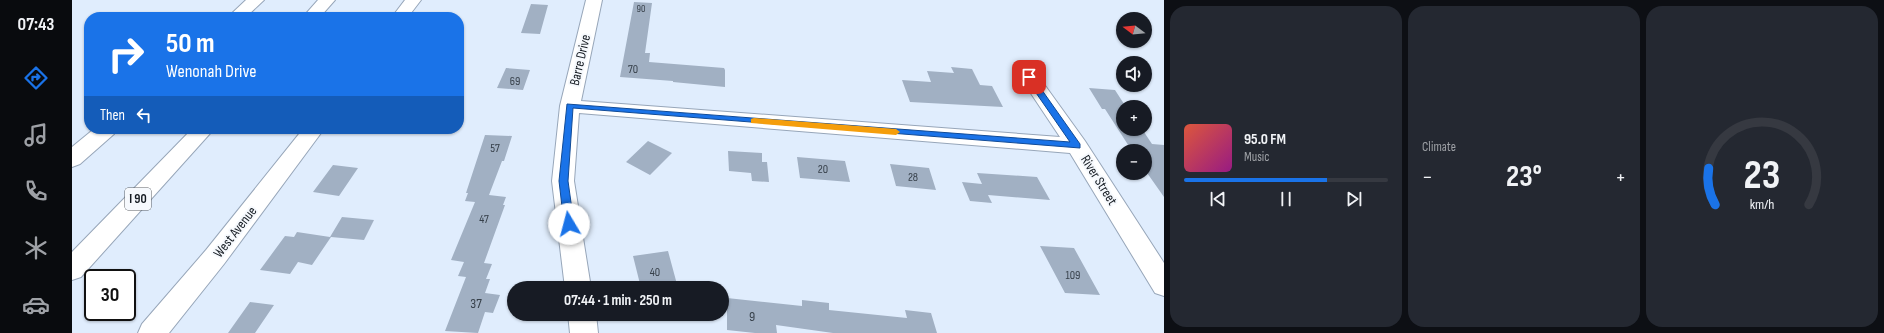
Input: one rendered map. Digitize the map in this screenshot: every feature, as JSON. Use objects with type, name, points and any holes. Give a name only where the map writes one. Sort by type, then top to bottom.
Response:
[{"type":"main road","points":[[242,12],[256,0]]},
{"type":"main road","points":[[316,12],[327,0]]},
{"type":"main road","points":[[404,12],[413,0]]},
{"type":"main road","name":"Barre Drive","points":[[577,281],[563,181],[570,106],[594,0]]},
{"type":"main road","name":"River Street","points":[[1029,77],[1077,146],[1164,286]]},
{"type":"main road","points":[[570,106],[1077,146]]},
{"type":"main road","points":[[72,159],[101,134]]},
{"type":"main road","name":"I 90","points":[[72,269],[199,134]]},
{"type":"main road","name":"West Avenue","points":[[152,333],[215,257],[310,134]]},
{"type":"main road","points":[[583,321],[584,333]]},
{"type":"building","points":[[634,2],[652,3],[645,53],[650,53],[649,62],[724,68],[725,87],[620,77]]},
{"type":"building","points":[[531,4],[548,5],[540,34],[521,33]]},
{"type":"building","points":[[951,67],[972,69],[980,85],[992,86],[1003,107],[910,102],[902,80],[931,82],[927,71],[954,73]]},
{"type":"building","points":[[506,68],[530,70],[523,90],[497,88]]},
{"type":"building","points":[[1089,88],[1115,90],[1121,100],[1116,100],[1116,126],[1105,109],[1102,109]]},
{"type":"building","points":[[485,135],[512,136],[504,161],[502,161],[489,195],[506,197],[503,205],[505,205],[484,263],[492,264],[486,279],[490,279],[485,293],[500,295],[493,313],[485,312],[478,333],[445,331],[466,277],[458,276],[464,262],[451,260],[475,202],[465,201],[468,193],[466,193]]},
{"type":"building","points":[[1122,136],[1147,136],[1152,144],[1128,144]]},
{"type":"building","points":[[648,141],[672,153],[650,175],[626,162]]},
{"type":"building","points":[[1152,144],[1164,145],[1164,197],[1152,180]]},
{"type":"building","points":[[728,151],[762,153],[762,162],[767,162],[769,182],[752,181],[751,173],[729,171]]},
{"type":"building","points":[[797,157],[845,161],[850,182],[800,178]]},
{"type":"building","points":[[890,164],[929,168],[936,190],[896,186]]},
{"type":"building","points":[[333,165],[358,168],[339,196],[313,192]]},
{"type":"building","points":[[977,173],[1037,177],[1050,200],[988,195],[992,203],[970,201],[962,182],[982,184]]},
{"type":"building","points":[[342,217],[374,220],[364,240],[331,237],[312,265],[298,262],[290,274],[260,270],[285,236],[294,237],[297,232],[330,237]]},
{"type":"building","points":[[1040,246],[1074,248],[1100,295],[1065,293]]},
{"type":"building","points":[[668,251],[676,281],[639,281],[633,256]]},
{"type":"building","points":[[729,298],[802,306],[802,300],[829,303],[829,310],[907,318],[905,310],[931,313],[937,333],[833,333],[776,325],[777,333],[755,333],[727,330],[727,321],[729,321]]},
{"type":"building","points":[[250,302],[274,305],[255,333],[228,333]]},
{"type":"slow traffic","points":[[754,121],[896,132]]},
{"type":"route","points":[[569,224],[563,181],[570,106],[1077,146],[1029,77]]}]
